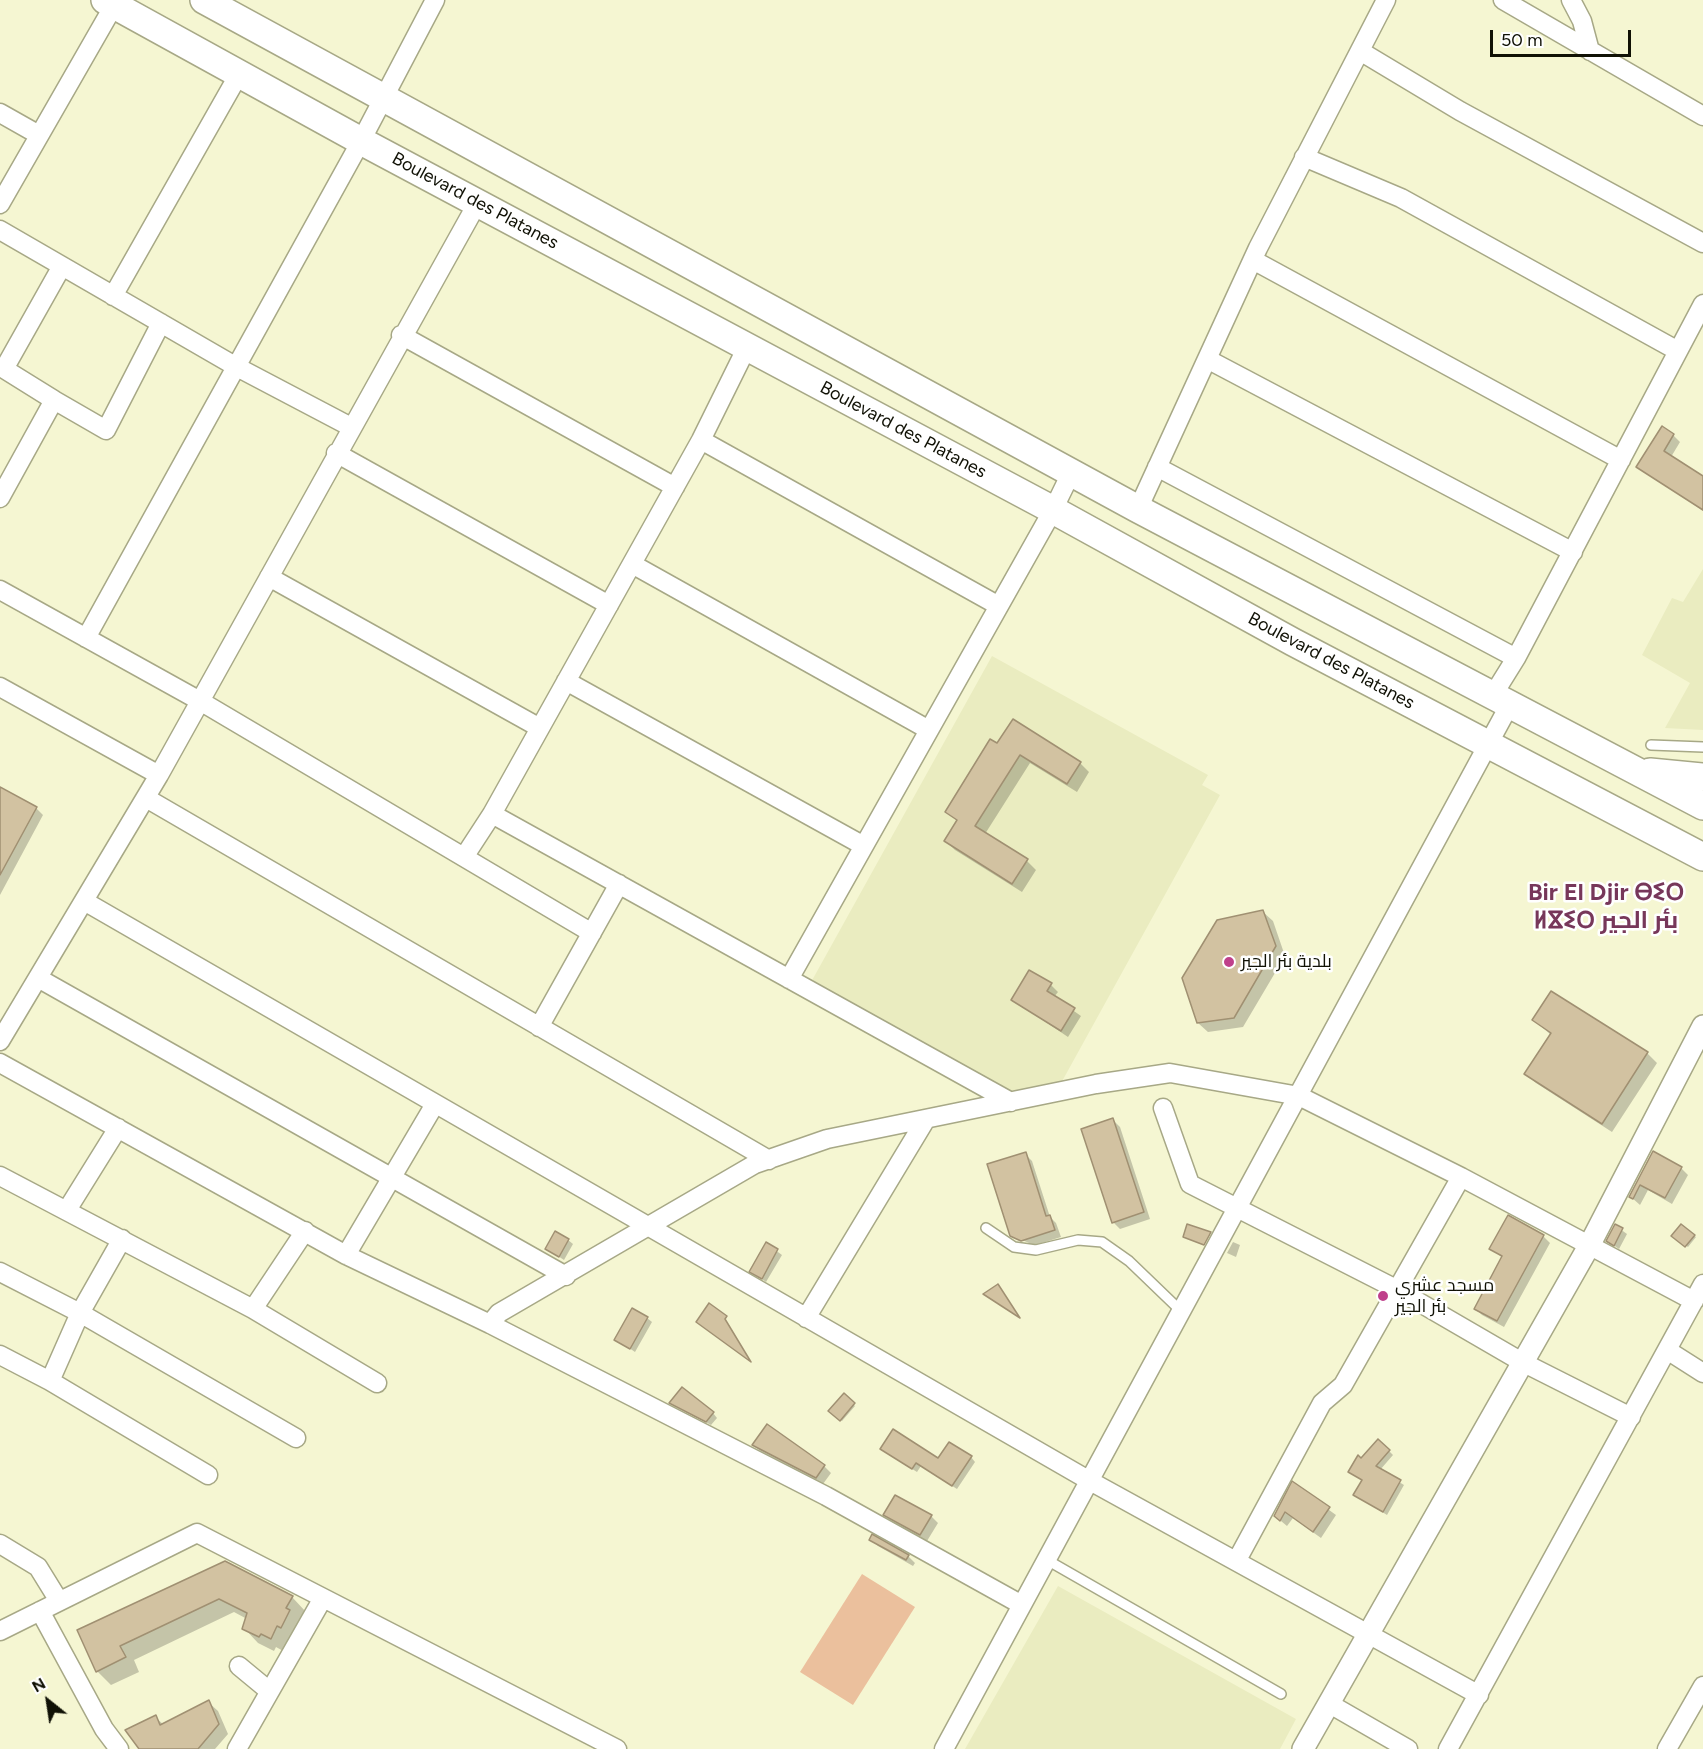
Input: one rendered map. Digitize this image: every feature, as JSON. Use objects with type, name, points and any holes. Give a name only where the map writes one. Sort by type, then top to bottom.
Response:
[{"type":"main road","name":"Boulevard des Platanes","points":[[112,2],[361,141],[1053,510],[1293,642],[1703,857]]},
{"type":"main road","points":[[218,3],[384,99],[1071,473],[1703,806]]},
{"type":"main road","points":[[1639,771],[1703,777]]},
{"type":"street","points":[[86,638],[384,99],[435,0]]},
{"type":"street","points":[[1138,509],[1252,260],[1386,0]]},
{"type":"street","points":[[1503,0],[1703,116]]},
{"type":"street","points":[[1571,0],[1582,21],[1590,51]]},
{"type":"street","points":[[0,204],[112,2]]},
{"type":"street","points":[[1360,51],[1460,111],[1703,243]]},
{"type":"street","points":[[113,296],[239,74]]},
{"type":"street","points":[[0,113],[39,135]]},
{"type":"street","points":[[1304,157],[1401,198],[1678,351]]},
{"type":"street","points":[[0,1041],[146,798],[401,335],[478,202]]},
{"type":"street","points":[[0,230],[235,366],[351,427]]},
{"type":"street","points":[[1252,260],[1621,460]]},
{"type":"street","points":[[62,266],[4,369],[106,430],[161,323]]},
{"type":"street","points":[[944,1749],[1488,744],[1516,658],[1703,304]]},
{"type":"street","points":[[401,335],[675,487]]},
{"type":"street","points":[[464,857],[492,814],[675,487],[747,347]]},
{"type":"street","points":[[1207,359],[1572,552]]},
{"type":"street","points":[[0,498],[54,400]]},
{"type":"street","points":[[701,440],[999,606]]},
{"type":"street","points":[[336,453],[609,605]]},
{"type":"street","points":[[1157,467],[1516,658]]},
{"type":"street","points":[[789,980],[1053,510],[1071,473]]},
{"type":"street","points":[[632,564],[929,730]]},
{"type":"street","points":[[268,577],[540,728]]},
{"type":"street","points":[[0,590],[200,701],[592,933]]},
{"type":"street","points":[[566,681],[864,846]]},
{"type":"street","points":[[0,687],[159,775]]},
{"type":"street","points":[[146,798],[769,1160]]},
{"type":"street","points":[[492,814],[1011,1102]]},
{"type":"street","points":[[539,1027],[619,884]]},
{"type":"street","points":[[84,901],[1090,1481],[1479,1695]]},
{"type":"street","points":[[38,978],[566,1276]]},
{"type":"street","points":[[1303,1749],[1589,1246],[1703,1026]]},
{"type":"street","points":[[0,1063],[346,1255],[490,1324],[826,1496],[1022,1605]]},
{"type":"street","points":[[490,1324],[499,1313],[755,1164],[826,1139],[1096,1084],[1170,1074],[1299,1096],[1461,1177],[1694,1301]]},
{"type":"street","points":[[346,1255],[435,1104]]},
{"type":"street","points":[[1163,1108],[1190,1184],[1398,1290],[1522,1362],[1631,1416]]},
{"type":"street","points":[[806,1318],[926,1119]]},
{"type":"street","points":[[66,1210],[118,1128]]},
{"type":"street","points":[[0,1176],[253,1309],[377,1383]]},
{"type":"street","points":[[1236,1560],[1322,1403],[1343,1384],[1461,1177]]},
{"type":"street","points":[[253,1309],[305,1232]]},
{"type":"street","points":[[50,1381],[80,1313],[122,1239]]},
{"type":"street","points":[[0,1272],[80,1313],[296,1438]]},
{"type":"street","points":[[1448,1749],[1703,1284]]},
{"type":"street","points":[[1666,1350],[1703,1373]]},
{"type":"street","points":[[0,1355],[50,1381],[208,1475]]},
{"type":"street","points":[[0,1631],[197,1533],[617,1749]]},
{"type":"street","points":[[0,1544],[38,1567],[59,1601]]},
{"type":"street","points":[[237,1749],[268,1690],[310,1623],[322,1598]]},
{"type":"street","points":[[40,1611],[98,1719],[118,1749]]},
{"type":"street","points":[[238,1666],[268,1690]]},
{"type":"street","points":[[1667,1749],[1703,1686]]},
{"type":"street","points":[[1328,1703],[1408,1749]]},
{"type":"lane","points":[[1651,745],[1703,747]]},
{"type":"lane","points":[[986,1228],[1014,1247],[1036,1250],[1078,1240],[1102,1242],[1130,1261],[1182,1312]]},
{"type":"lane","points":[[1047,1560],[1281,1694]]},
{"type":"shaded area","points":[[1703,569],[1703,730],[1665,728],[1690,683],[1642,655],[1672,598],[1683,602]]},
{"type":"shaded area","points":[[992,656],[1208,775],[1202,785],[1220,795],[1060,1085],[1012,1095],[810,984]]},
{"type":"shaded area","points":[[862,1574],[915,1607],[853,1705],[800,1672]]},
{"type":"shaded area","points":[[1058,1586],[1296,1719],[1280,1749],[965,1749]]},
{"type":"building","points":[[1662,426],[1674,434],[1664,451],[1703,476],[1703,510],[1636,467]]},
{"type":"building","points":[[1013,719],[1081,762],[1067,784],[1020,755],[975,826],[1028,859],[1012,884],[944,841],[957,820],[945,812],[990,739],[997,743]]},
{"type":"building","points":[[0,787],[37,807],[0,875]]},
{"type":"building","name":"بلدية بئر الجير","points":[[1263,910],[1276,946],[1234,1018],[1197,1023],[1182,978],[1217,920]]},
{"type":"building","points":[[1029,970],[1052,983],[1047,991],[1075,1008],[1061,1031],[1011,1000]]},
{"type":"building","points":[[1551,991],[1648,1052],[1602,1124],[1524,1074],[1551,1033],[1532,1020]]},
{"type":"building","points":[[1113,1118],[1144,1212],[1112,1223],[1081,1129]]},
{"type":"building","points":[[1653,1151],[1682,1167],[1665,1198],[1640,1185],[1633,1199],[1629,1197]]},
{"type":"building","points":[[1026,1152],[1046,1216],[1050,1215],[1055,1230],[1021,1241],[1010,1236],[987,1164]]},
{"type":"building","points":[[1508,1215],[1544,1235],[1497,1321],[1474,1309],[1502,1256],[1489,1249]]},
{"type":"building","points":[[1187,1224],[1211,1232],[1204,1245],[1183,1237]]},
{"type":"building","points":[[1615,1224],[1623,1228],[1614,1246],[1606,1241]]},
{"type":"building","points":[[1681,1224],[1695,1235],[1685,1247],[1671,1236]]},
{"type":"building","points":[[555,1231],[569,1239],[559,1257],[545,1249]]},
{"type":"building","points":[[766,1242],[778,1249],[762,1279],[749,1272]]},
{"type":"building","points":[[998,1284],[1020,1318],[983,1294]]},
{"type":"building","points":[[709,1303],[727,1316],[725,1319],[751,1362],[696,1322]]},
{"type":"building","points":[[632,1308],[648,1317],[630,1349],[614,1340]]},
{"type":"building","points":[[682,1387],[714,1412],[706,1422],[669,1403]]},
{"type":"building","points":[[844,1393],[855,1403],[840,1421],[828,1411]]},
{"type":"building","points":[[767,1424],[825,1465],[816,1478],[752,1445]]},
{"type":"building","points":[[893,1429],[938,1458],[949,1442],[972,1456],[952,1486],[916,1463],[912,1469],[880,1449]]},
{"type":"building","points":[[1378,1439],[1390,1450],[1376,1466],[1401,1480],[1383,1512],[1353,1495],[1362,1480],[1348,1472],[1358,1455],[1361,1458]]},
{"type":"building","points":[[1292,1481],[1330,1507],[1313,1532],[1285,1512],[1280,1521],[1274,1516]]},
{"type":"building","points":[[895,1495],[932,1515],[920,1535],[883,1515]]},
{"type":"building","points":[[872,1534],[909,1555],[906,1560],[869,1540]]},
{"type":"building","points":[[225,1561],[293,1596],[286,1608],[290,1610],[281,1628],[277,1626],[271,1639],[261,1634],[259,1637],[242,1629],[247,1613],[219,1599],[120,1646],[126,1657],[96,1672],[77,1630]]},
{"type":"building","points":[[209,1700],[219,1724],[198,1749],[139,1749],[125,1730],[156,1715],[160,1725]]},
{"type":"place","name":"بلدية بئر الجير","points":[[1229,962]]},
{"type":"place","name":"مسجد عشري بئر الجير","points":[[1383,1296]]},
{"type":"district","name":"Bir El Djir ⴱⵉⵔ ⵍⴵⵉⵔ بئر الجير","points":[[1606,907]]}]
